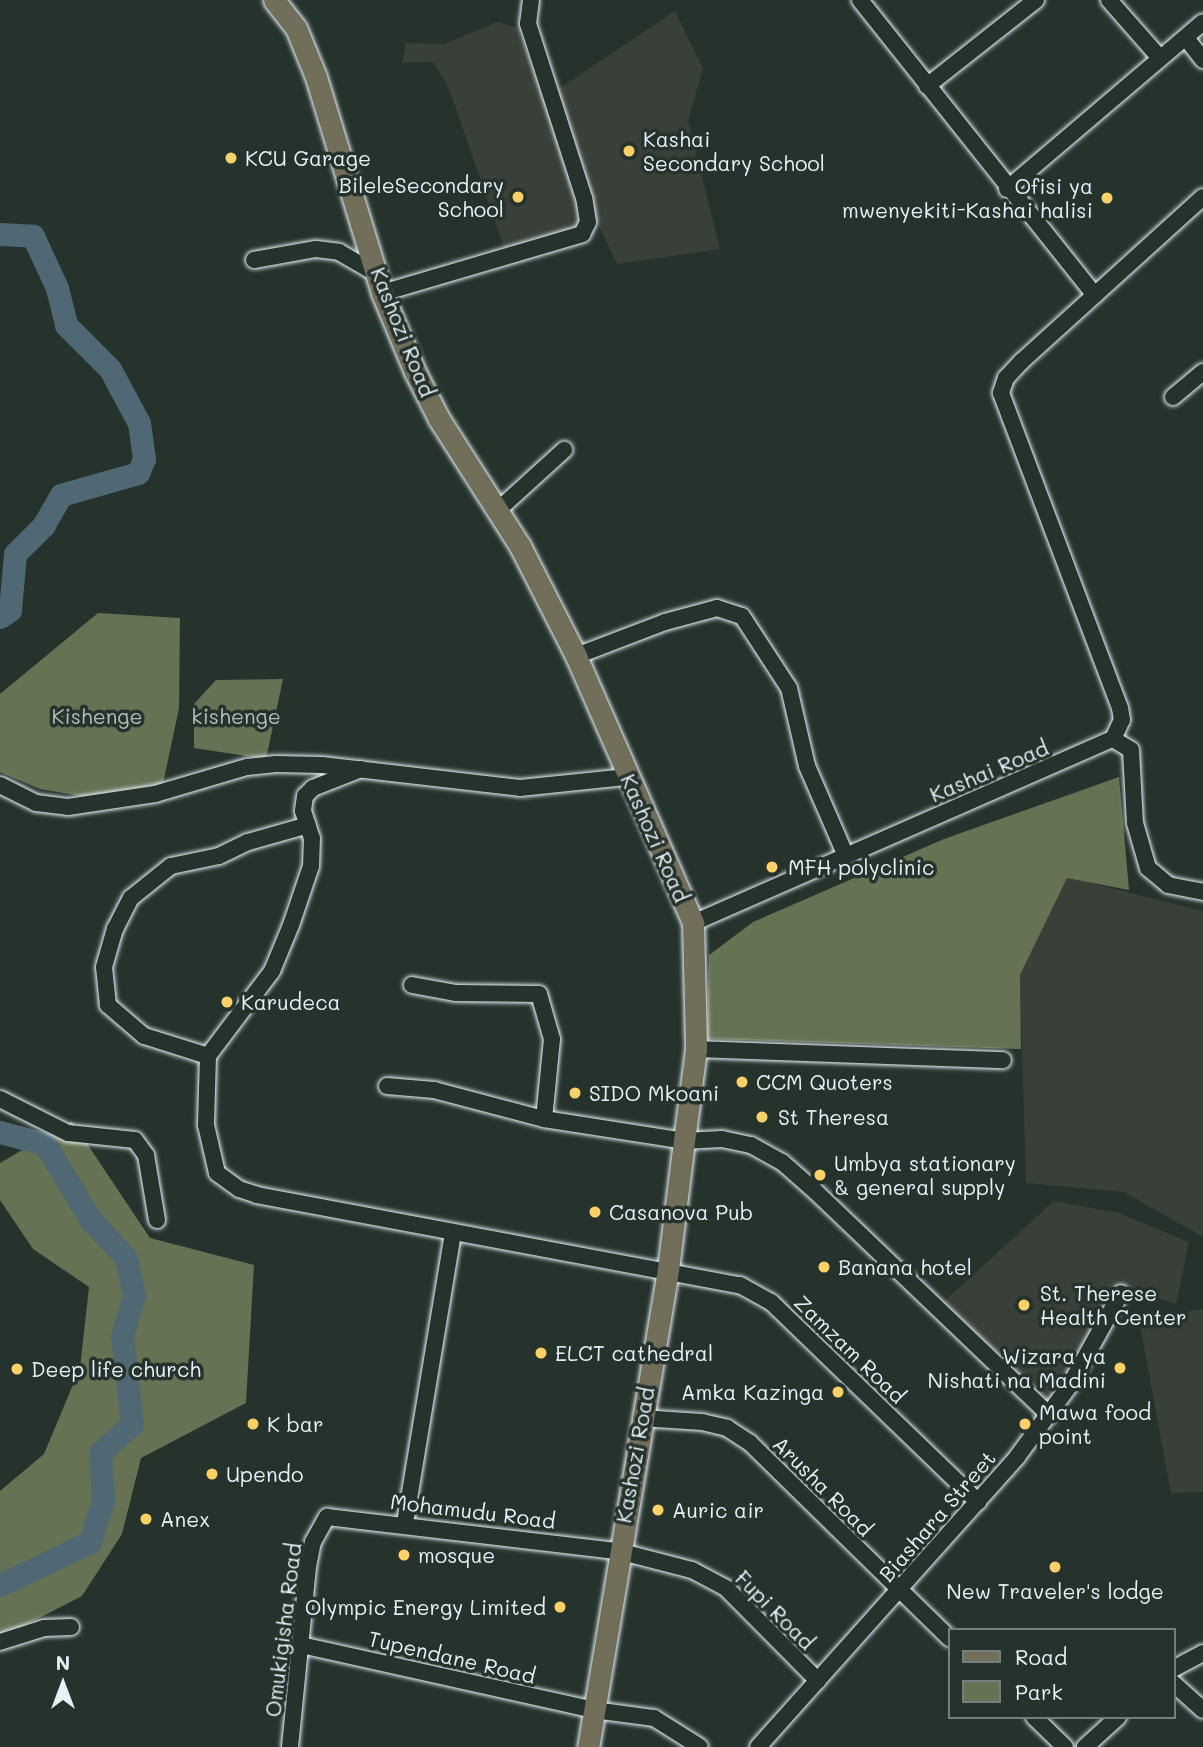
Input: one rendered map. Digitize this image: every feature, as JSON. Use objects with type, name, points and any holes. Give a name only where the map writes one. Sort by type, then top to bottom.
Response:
[{"type":"main road","name":"Kashozi Road","points":[[274,0],[296,28],[316,77],[380,283],[439,419],[497,511],[576,656],[627,777],[659,837],[693,922],[696,1049],[668,1270],[618,1551],[588,1747]]},
{"type":"street","points":[[254,260],[316,250],[339,252],[380,283],[582,234],[587,222],[584,198],[528,24],[531,0]]},
{"type":"street","points":[[860,0],[1007,189],[1095,295]]},
{"type":"street","points":[[927,86],[1036,0]]},
{"type":"street","points":[[1109,0],[1159,57]]},
{"type":"street","points":[[1007,189],[1203,22]]},
{"type":"street","points":[[1186,38],[1203,60]]},
{"type":"street","points":[[1203,197],[1022,361],[1006,378],[1001,393],[1120,708],[1122,720],[1113,739],[1131,750],[1138,847],[1148,868],[1168,885],[1203,892]]},
{"type":"street","points":[[1173,397],[1203,372]]},
{"type":"street","points":[[497,511],[564,450]]},
{"type":"street","points":[[576,656],[653,626],[717,608],[742,616],[789,688],[807,766],[846,856]]},
{"type":"street","name":"Kashai Road","points":[[693,922],[1113,739]]},
{"type":"street","points":[[0,785],[36,803],[68,807],[155,794],[247,767],[322,765],[520,788],[627,777]]},
{"type":"street","points":[[308,825],[248,842],[219,856],[171,866],[131,898],[115,929],[104,967],[108,1005],[144,1036],[208,1056],[262,986],[281,952],[311,866],[312,838],[308,825],[303,811],[308,792],[361,769]]},
{"type":"street","points":[[412,985],[456,993],[539,994],[552,1039],[544,1119]]},
{"type":"street","points":[[696,1049],[1003,1060]]},
{"type":"street","name":"Zamzam Road","points":[[208,1056],[209,1148],[212,1163],[224,1181],[257,1195],[453,1234],[668,1270],[740,1285],[771,1301],[978,1502]]},
{"type":"street","points":[[387,1086],[434,1090],[544,1119],[684,1141],[722,1139],[751,1145],[782,1162],[1049,1415]]},
{"type":"street","points":[[0,1099],[68,1133],[135,1140],[146,1155],[157,1220]]},
{"type":"street","points":[[405,1523],[453,1234]]},
{"type":"street","name":"Biashara Street","points":[[758,1747],[978,1502],[1049,1415],[1086,1359],[1121,1293]]},
{"type":"street","name":"Arusha Road","points":[[641,1418],[702,1422],[738,1436],[948,1637]]},
{"type":"street","name":"Mohamudu Road","points":[[324,1520],[336,1516],[405,1523],[618,1551]]},
{"type":"street","name":"Omukigisha Road","points":[[290,1747],[308,1567],[324,1520]]},
{"type":"street","name":"Fupi Road","points":[[618,1551],[710,1577],[818,1681]]},
{"type":"street","points":[[0,1642],[44,1628],[71,1627]]},
{"type":"street","name":"Tupendane Road","points":[[301,1645],[594,1710],[654,1718],[700,1747]]},
{"type":"street","points":[[1175,1667],[1203,1653]]},
{"type":"street","points":[[1175,1685],[1203,1710]]},
{"type":"street","points":[[1036,1719],[1065,1747]]},
{"type":"street","points":[[1085,1747],[1116,1719]]},
{"type":"shaded area","points":[[675,11],[703,69],[688,121],[720,249],[617,264],[563,151],[585,219],[579,233],[506,253],[448,86],[433,62],[402,63],[406,43],[444,44],[498,22],[517,28],[545,98]]},
{"type":"shaded area","points":[[1067,877],[1203,911],[1203,1237],[1124,1192],[1026,1183],[1020,975]]},
{"type":"shaded area","name":"St. Therese Health Center","points":[[1054,1201],[1119,1213],[1189,1242],[1176,1304],[1118,1285],[1051,1412],[938,1307]]},
{"type":"shaded area","points":[[1203,1309],[1203,1492],[1171,1493],[1139,1320]]},
{"type":"green space","name":"Kishenge","points":[[98,613],[180,618],[179,708],[163,784],[86,797],[40,789],[0,772],[0,694]]},
{"type":"green space","name":"kishenge","points":[[283,679],[266,759],[194,748],[194,704],[216,680]]},
{"type":"green space","points":[[1119,777],[1129,890],[1067,878],[1020,975],[1021,1049],[707,1039],[709,955],[753,922],[944,839]]},
{"type":"green space","points":[[72,1121],[150,1238],[254,1265],[246,1403],[141,1458],[122,1534],[82,1596],[0,1638],[0,1491],[44,1454],[80,1368],[89,1287],[33,1249],[0,1200],[0,1163]]},
{"type":"waterway","points":[[0,234],[33,236],[57,288],[66,325],[110,369],[139,423],[144,459],[138,473],[61,495],[44,525],[15,554],[10,610],[0,617]]},
{"type":"waterway","points":[[0,1132],[45,1144],[90,1219],[126,1258],[134,1295],[122,1336],[132,1424],[100,1453],[103,1500],[90,1542],[0,1585]]},
{"type":"place","name":"Kashai Secondary School","points":[[629,151]]},
{"type":"place","name":"KCU Garage","points":[[231,158]]},
{"type":"place","name":"BileleSecondary School","points":[[518,197]]},
{"type":"place","name":"Ofisi ya mwenyekiti-Kashai halisi","points":[[1107,198]]},
{"type":"place","name":"MFH polyclinic","points":[[772,867]]},
{"type":"place","name":"Karudeca","points":[[227,1002]]},
{"type":"place","name":"CCM Quoters","points":[[742,1082]]},
{"type":"place","name":"SIDO Mkoani","points":[[575,1093]]},
{"type":"place","name":"St Theresa","points":[[762,1117]]},
{"type":"place","name":"Umbya stationary & general supply","points":[[820,1175]]},
{"type":"place","name":"Casanova Pub","points":[[595,1212]]},
{"type":"place","name":"Banana hotel","points":[[824,1267]]},
{"type":"place","name":"St. Therese Health Center","points":[[1024,1305]]},
{"type":"place","name":"ELCT cathedral","points":[[541,1353]]},
{"type":"place","name":"Wizara ya Nishati na Madini","points":[[1120,1368]]},
{"type":"place","name":"Deep life church","points":[[17,1369]]},
{"type":"place","name":"Amka Kazinga","points":[[838,1392]]},
{"type":"place","name":"K bar","points":[[253,1424]]},
{"type":"place","name":"Mawa food point","points":[[1025,1424]]},
{"type":"place","name":"Upendo","points":[[212,1474]]},
{"type":"place","name":"Auric air","points":[[658,1510]]},
{"type":"place","name":"Anex","points":[[146,1519]]},
{"type":"place","name":"mosque","points":[[404,1555]]},
{"type":"place","name":"New Traveler's lodge","points":[[1055,1567]]},
{"type":"place","name":"Olympic Energy Limited","points":[[560,1607]]}]
